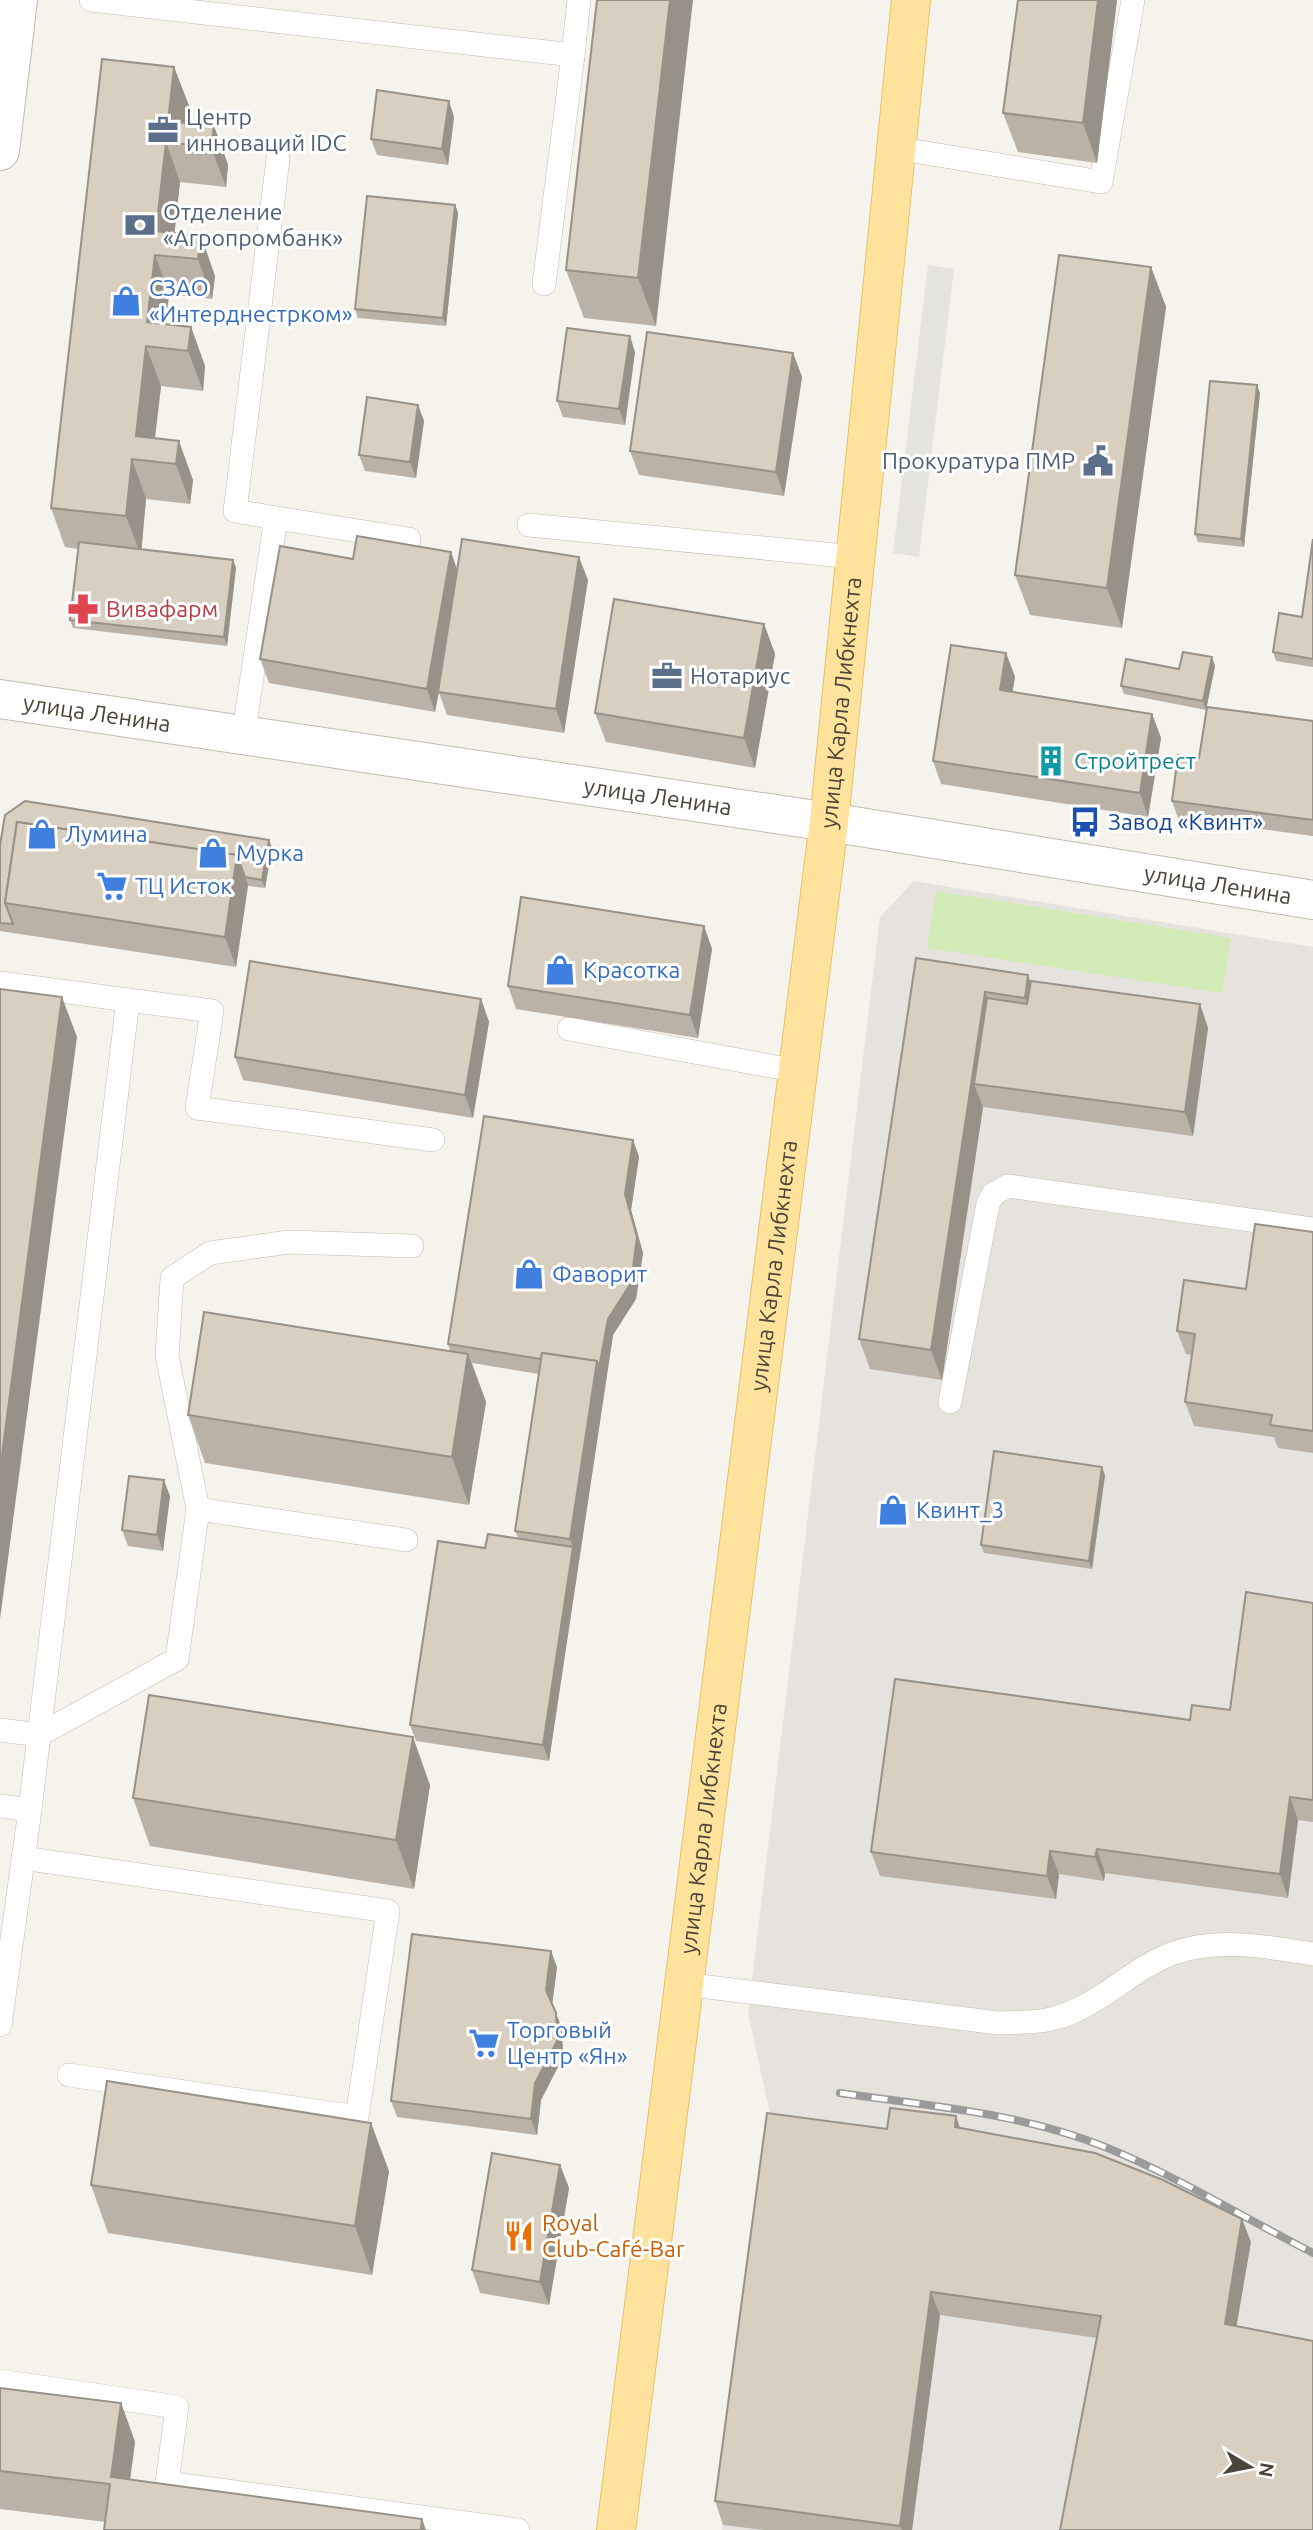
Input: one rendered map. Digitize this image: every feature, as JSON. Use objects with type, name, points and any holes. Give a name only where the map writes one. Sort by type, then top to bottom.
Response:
[{"type":"main road","name":"улица Карла Либкнехта","points":[[616,2530],[830,822],[911,0]]},
{"type":"street","points":[[0,151],[18,0]]},
{"type":"street","name":"улица Ленина","points":[[0,699],[830,822],[1313,900]]},
{"type":"lane","points":[[91,0],[262,9],[573,55]]},
{"type":"lane","points":[[544,284],[579,0]]},
{"type":"lane","points":[[896,148],[1101,182],[1133,0]]},
{"type":"lane","points":[[278,159],[235,511],[409,539]]},
{"type":"lane","points":[[243,737],[276,518]]},
{"type":"lane","points":[[529,525],[855,557]]},
{"type":"lane","points":[[0,983],[212,1011],[197,1108],[433,1140]]},
{"type":"lane","points":[[0,2025],[30,1810],[128,1000]]},
{"type":"lane","points":[[569,1029],[798,1071]]},
{"type":"lane","points":[[950,1402],[988,1204],[1000,1188],[1008,1186],[1313,1228]]},
{"type":"lane","points":[[0,1730],[39,1735],[177,1659],[198,1510],[167,1356],[172,1278],[210,1253],[289,1242],[412,1246]]},
{"type":"lane","points":[[198,1510],[406,1540]]},
{"type":"lane","points":[[0,1807],[30,1810]]},
{"type":"lane","points":[[23,1858],[388,1911],[357,2117],[69,2075]]},
{"type":"lane","points":[[684,1984],[998,2023],[1048,2020],[1091,2002],[1150,1963],[1177,1952],[1214,1945],[1313,1954]]},
{"type":"lane","points":[[0,2381],[177,2407],[167,2483],[518,2530]]},
{"type":"shaded area","points":[[928,265],[954,269],[919,557],[893,553]]},
{"type":"shaded area","points":[[914,881],[1313,947],[1313,2530],[722,2530],[775,2136],[748,2013],[880,917]]},
{"type":"green space","points":[[936,891],[1231,938],[1222,993],[927,948]]},
{"type":"building","points":[[597,0],[670,0],[638,278],[566,270]]},
{"type":"building","points":[[1018,0],[1098,0],[1083,123],[1003,113]]},
{"type":"building","points":[[102,59],[174,67],[168,121],[214,126],[211,147],[166,142],[156,231],[201,236],[198,259],[155,255],[147,322],[191,327],[188,351],[146,346],[136,436],[179,441],[176,464],[132,459],[126,516],[51,508]]},
{"type":"building","points":[[377,90],[449,101],[442,149],[371,139]]},
{"type":"building","points":[[367,196],[455,205],[443,318],[355,309]]},
{"type":"building","name":"Прокуратура ПМР","points":[[1059,255],[1151,267],[1107,588],[1015,575]]},
{"type":"building","points":[[567,328],[630,336],[619,409],[557,401]]},
{"type":"building","points":[[647,332],[793,353],[776,472],[630,451]]},
{"type":"building","points":[[1210,381],[1257,385],[1241,539],[1195,534]]},
{"type":"building","points":[[367,397],[418,405],[410,462],[359,455]]},
{"type":"building","points":[[357,536],[451,552],[427,689],[260,659],[280,546],[353,559]]},
{"type":"building","points":[[462,539],[579,557],[556,709],[438,692]]},
{"type":"building","points":[[1313,539],[1313,659],[1273,652],[1279,613],[1302,617]]},
{"type":"building","points":[[79,542],[233,560],[224,637],[70,620]]},
{"type":"building","points":[[614,599],[764,624],[744,738],[595,713]]},
{"type":"building","name":"Стройтрест","points":[[951,645],[1006,653],[1000,690],[1152,714],[1140,793],[933,761]]},
{"type":"building","points":[[1183,652],[1212,657],[1203,701],[1121,686],[1126,659],[1179,669]]},
{"type":"building","points":[[1207,707],[1313,721],[1313,820],[1172,801],[1178,755],[1199,758]]},
{"type":"building","points":[[25,801],[269,840],[262,880],[245,877],[237,855],[17,822],[5,903],[13,924],[0,923],[0,845],[5,815]]},
{"type":"building","points":[[17,822],[237,855],[225,937],[5,903]]},
{"type":"building","points":[[521,897],[704,926],[690,1015],[508,986]]},
{"type":"building","points":[[916,958],[1028,975],[1025,998],[985,992],[931,1350],[859,1339]]},
{"type":"building","points":[[250,961],[481,999],[465,1095],[235,1057]]},
{"type":"building","points":[[1031,981],[1200,1004],[1185,1112],[974,1084],[987,998],[1027,1004]]},
{"type":"building","points":[[0,989],[62,997],[0,1470]]},
{"type":"building","points":[[484,1116],[633,1140],[625,1194],[637,1237],[631,1283],[608,1319],[599,1368],[597,1361],[542,1353],[541,1359],[448,1344]]},
{"type":"building","points":[[1255,1224],[1313,1232],[1313,1431],[1270,1425],[1272,1415],[1185,1402],[1195,1334],[1177,1331],[1184,1280],[1246,1289]]},
{"type":"building","points":[[204,1312],[468,1354],[452,1457],[188,1415]]},
{"type":"building","points":[[542,1353],[597,1361],[570,1539],[515,1531]]},
{"type":"building","points":[[994,1451],[1102,1467],[1089,1561],[981,1545]]},
{"type":"building","points":[[129,1476],[164,1480],[157,1535],[122,1530]]},
{"type":"building","points":[[488,1534],[573,1547],[543,1745],[410,1725],[438,1541],[485,1548]]},
{"type":"building","points":[[1246,1592],[1313,1603],[1313,1800],[1290,1797],[1280,1874],[1097,1849],[1095,1857],[1050,1851],[1047,1876],[871,1852],[895,1679],[1190,1720],[1192,1705],[1230,1710]]},
{"type":"building","points":[[149,1695],[413,1737],[396,1840],[133,1798]]},
{"type":"building","name":"Торговый Центр «Ян»","points":[[412,1934],[551,1951],[546,1990],[556,2013],[557,2041],[535,2083],[531,2119],[391,2101]]},
{"type":"building","points":[[107,2081],[371,2123],[355,2226],[91,2185]]},
{"type":"building","points":[[890,2108],[956,2116],[955,2127],[1095,2153],[1163,2180],[1242,2219],[1225,2324],[1313,2341],[1313,2530],[1060,2530],[1101,2316],[931,2292],[900,2526],[715,2501],[767,2113],[887,2129]]},
{"type":"building","points":[[492,2153],[560,2165],[540,2282],[472,2270]]},
{"type":"building","points":[[0,2388],[121,2403],[111,2477],[422,2519],[421,2530],[104,2530],[110,2484],[0,2471]]},
{"type":"railway","points":[[840,2093],[1008,2118],[1073,2135],[1132,2158],[1313,2253]]},
{"type":"place","name":"Центр инноваций IDC","points":[[163,130]]},
{"type":"place","name":"Отделение «Агропромбанк»","points":[[140,225]]},
{"type":"place","name":"СЗАО «Интерднестрком»","points":[[126,301]]},
{"type":"place","name":"Прокуратура ПМР","points":[[1098,461]]},
{"type":"place","name":"Вивафарм","points":[[83,609]]},
{"type":"place","name":"Нотариус","points":[[667,676]]},
{"type":"place","name":"Стройтрест","points":[[1051,761]]},
{"type":"place","name":"Завод «Квинт»","points":[[1085,822]]},
{"type":"place","name":"Лумина","points":[[42,834]]},
{"type":"place","name":"Мурка","points":[[213,853]]},
{"type":"place","name":"ТЦ Исток","points":[[112,886]]},
{"type":"place","name":"Красотка","points":[[560,970]]},
{"type":"place","name":"Фаворит","points":[[529,1274]]},
{"type":"place","name":"Квинт_3","points":[[893,1510]]},
{"type":"place","name":"Торговый Центр «Ян»","points":[[484,2043]]},
{"type":"place","name":"Royal Club-Café-Bar","points":[[519,2236]]}]
